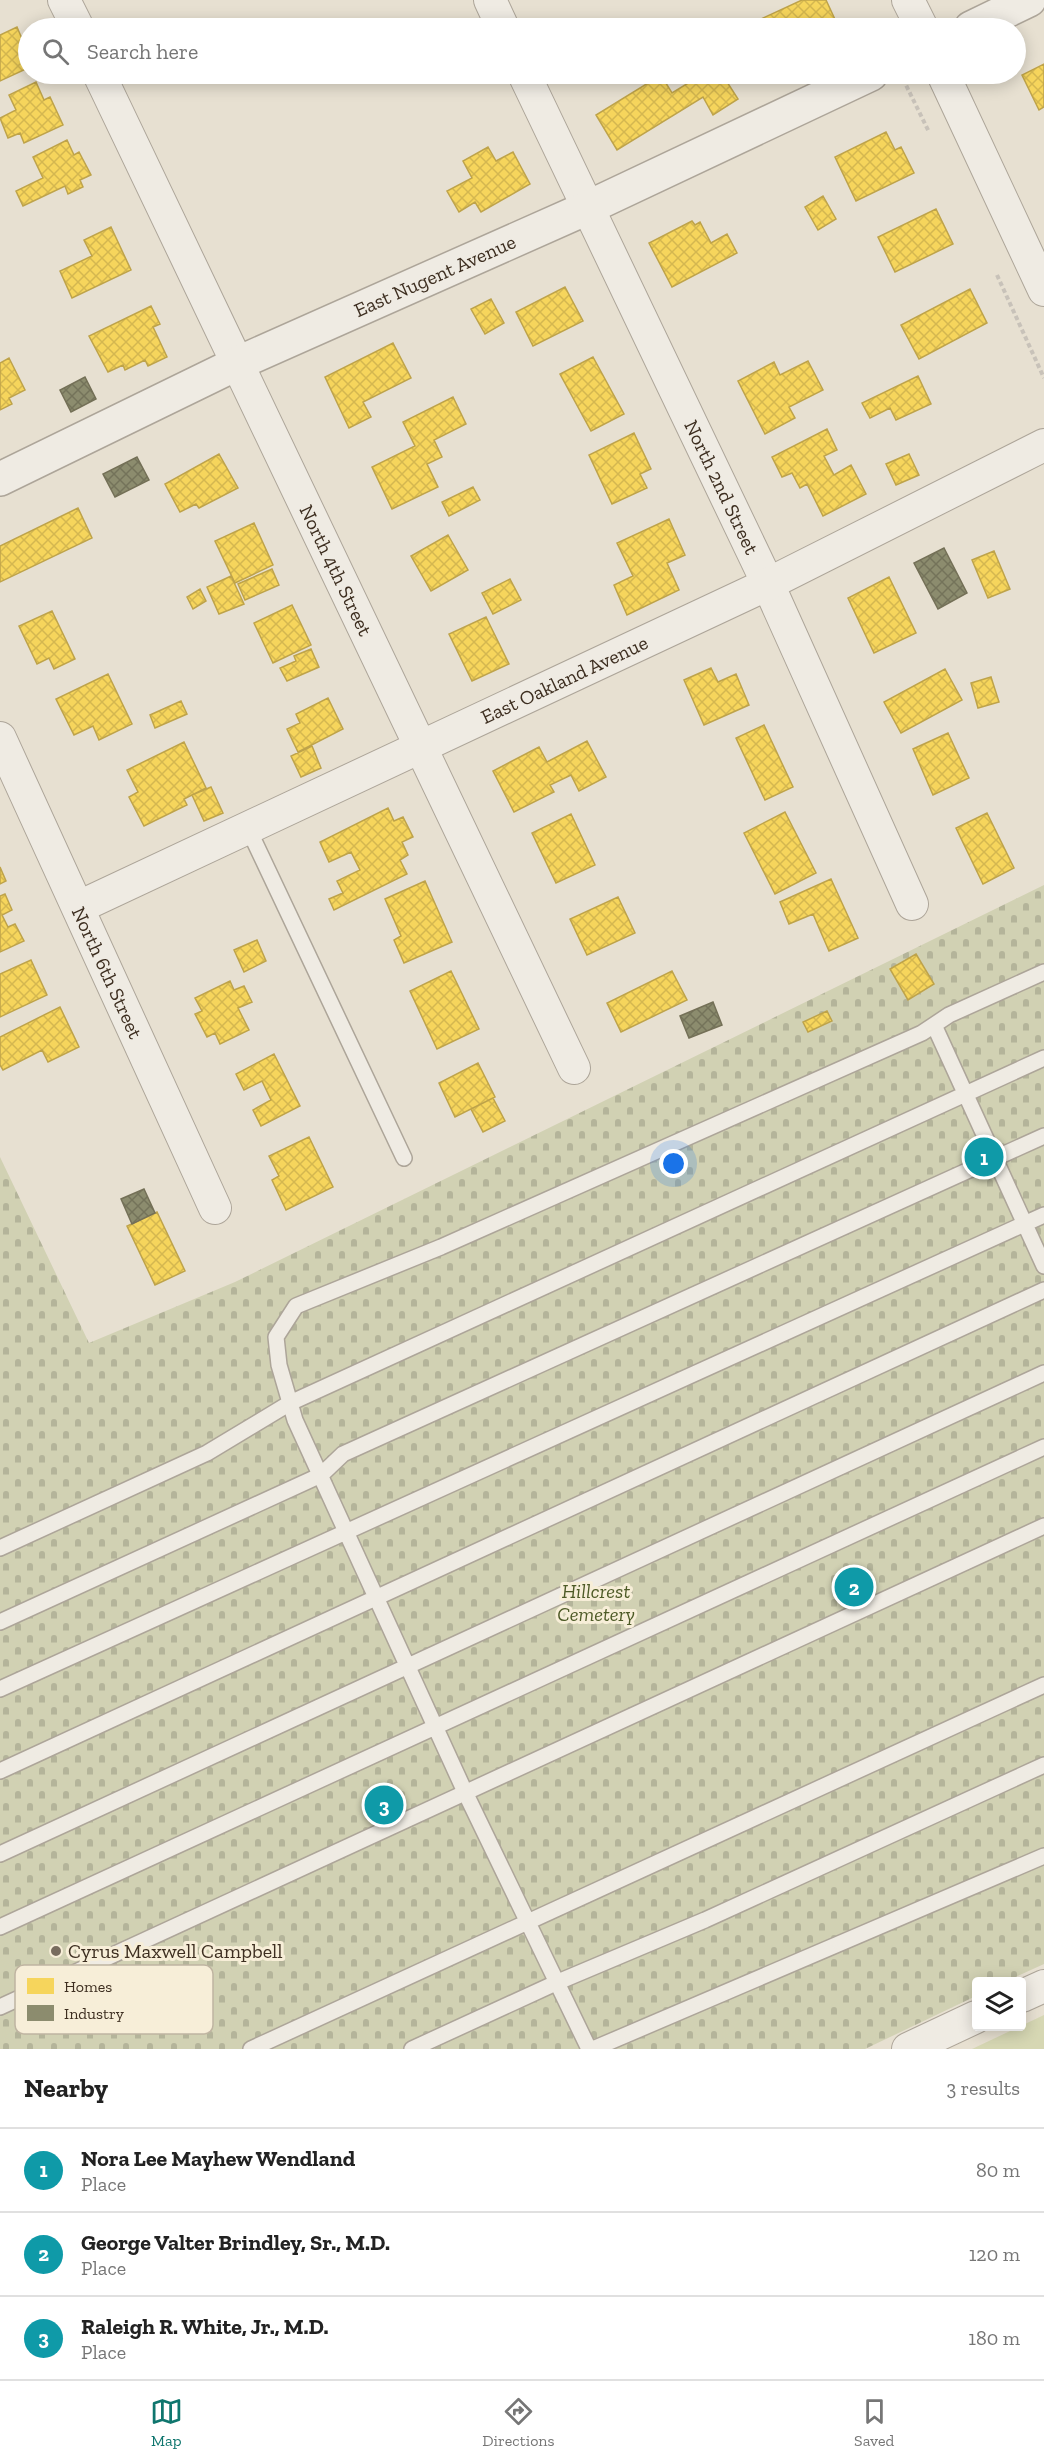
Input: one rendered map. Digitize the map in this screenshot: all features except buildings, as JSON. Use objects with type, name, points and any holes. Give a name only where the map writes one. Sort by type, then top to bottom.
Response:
[{"type":"street","points":[[64,0],[73,18]]},
{"type":"street","points":[[490,0],[498,18]]},
{"type":"street","points":[[908,0],[917,18]]},
{"type":"street","points":[[992,18],[1029,0]]},
{"type":"street","name":"North 4th Street","points":[[104,84],[236,364],[423,747],[574,1068]]},
{"type":"street","name":"North 2nd Street","points":[[529,84],[768,584],[912,904]]},
{"type":"street","name":"East Nugent Avenue","points":[[0,479],[236,364],[587,208],[850,84]]},
{"type":"street","points":[[948,84],[1044,290]]},
{"type":"street","name":"East Oakland Avenue","points":[[79,907],[768,584],[1044,445]]},
{"type":"street","name":"North 6th Street","points":[[0,738],[79,907],[214,1208]]},
{"type":"street","points":[[1026,1994],[1044,1986]]},
{"type":"street","points":[[908,2049],[972,2019]]},
{"type":"lane","points":[[248,828],[404,1158]]},
{"type":"lane","points":[[1044,972],[949,1014],[922,1033],[452,1242],[296,1306],[276,1337],[279,1365],[290,1402],[321,1475],[465,1792],[591,2049],[1044,1856]]},
{"type":"lane","points":[[934,1025],[1044,1266]]},
{"type":"lane","points":[[0,1548],[207,1453],[290,1402],[1044,1058]]},
{"type":"lane","points":[[0,1622],[321,1475],[343,1454],[1044,1136]]},
{"type":"lane","points":[[0,1689],[1044,1215]]},
{"type":"lane","points":[[0,1771],[1044,1290]]},
{"type":"lane","points":[[0,1854],[1044,1373]]},
{"type":"lane","points":[[0,1927],[1044,1447]]},
{"type":"lane","points":[[91,1965],[1044,1526]]},
{"type":"lane","points":[[251,2049],[1044,1684]]},
{"type":"lane","points":[[412,2049],[558,1982],[705,1920],[1044,1765]]},
{"type":"lane","points":[[0,2007],[15,2000]]},
{"type":"path","points":[[905,84],[929,132]]},
{"type":"path","points":[[997,275],[1044,378]]},
{"type":"green space","name":"Hillcrest Cemetery","points":[[1044,885],[1044,1964],[1016,1977],[972,1977],[972,1998],[865,2049],[0,2049],[0,1157],[89,1343],[235,1282]]},
{"type":"green space","points":[[1044,2015],[1044,2049],[972,2049],[1010,2031],[1026,2031],[1026,2024]]},
{"type":"place","name":"Nora Lee Mayhew Wendland","points":[[984,1157]]},
{"type":"place","name":"George Valter Brindley, Sr., M.D.","points":[[854,1587]]},
{"type":"place","name":"Raleigh R. White, Jr., M.D.","points":[[384,1805]]},
{"type":"place","name":"Cyrus Maxwell Campbell","points":[[56,1951]]}]
